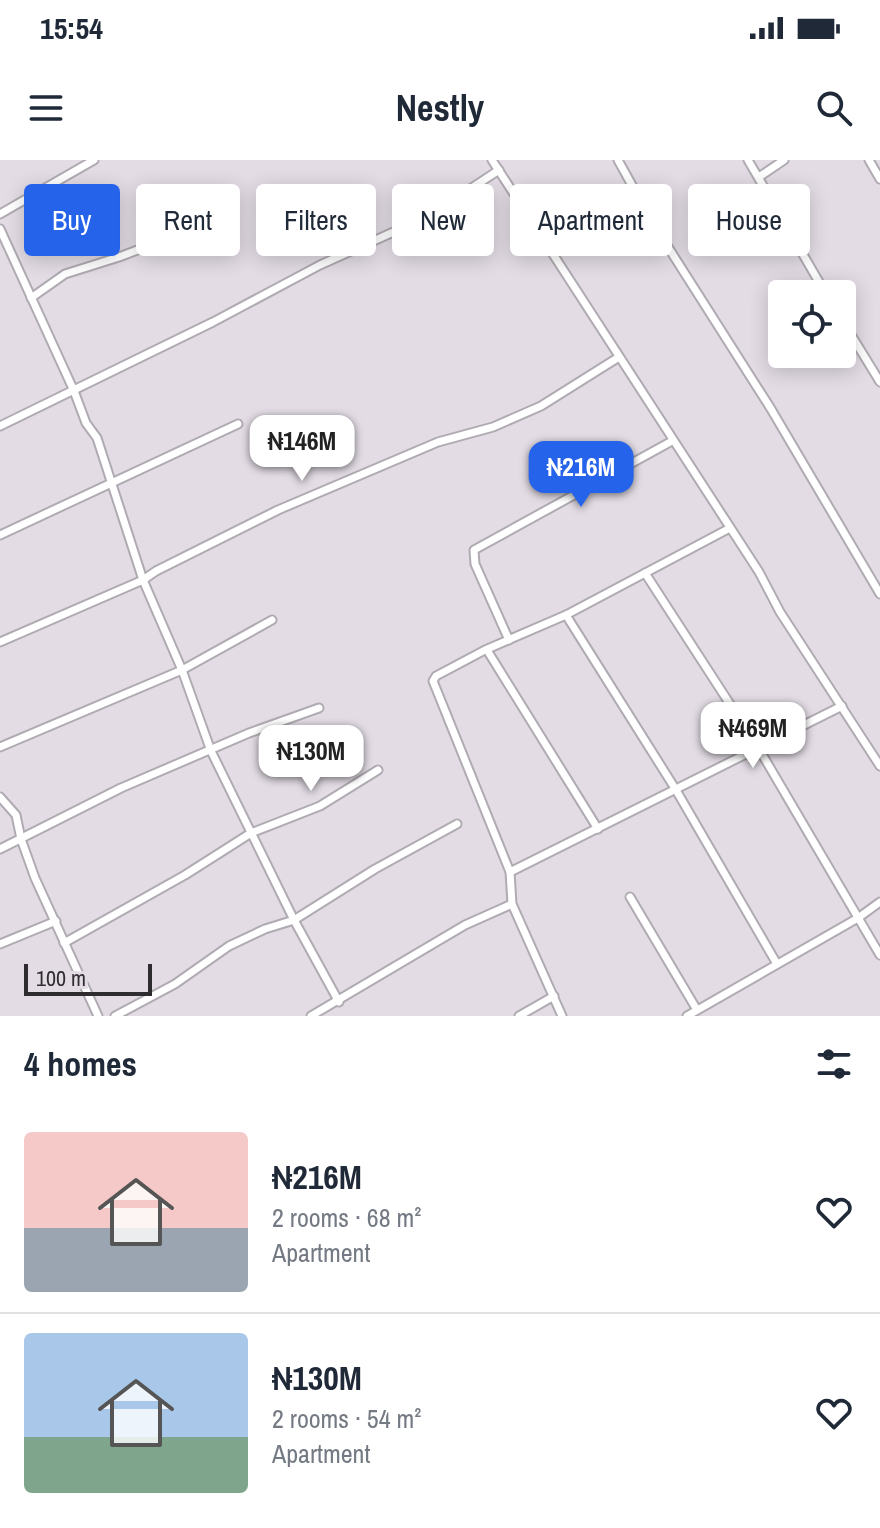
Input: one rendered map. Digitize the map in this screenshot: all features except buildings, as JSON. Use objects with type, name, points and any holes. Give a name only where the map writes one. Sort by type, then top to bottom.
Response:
[{"type":"street","points":[[0,214],[94,160]]},
{"type":"street","points":[[492,160],[759,572],[780,612],[880,766]]},
{"type":"street","points":[[618,160],[654,225],[771,409],[880,594]]},
{"type":"street","points":[[748,160],[818,280]]},
{"type":"street","points":[[759,177],[784,160]]},
{"type":"street","points":[[869,160],[880,179]]},
{"type":"street","points":[[0,426],[307,272],[429,216],[499,170]]},
{"type":"street","points":[[0,229],[86,423],[97,438],[143,580],[182,670],[211,751],[294,920],[339,1002]]},
{"type":"street","points":[[31,298],[65,274],[136,251]]},
{"type":"street","points":[[856,343],[880,382]]},
{"type":"street","points":[[0,642],[143,580],[278,510],[438,442],[493,427],[541,406],[619,357]]},
{"type":"street","points":[[0,535],[238,424]]},
{"type":"street","points":[[509,640],[475,564],[474,550],[672,441]]},
{"type":"street","points":[[562,1016],[512,904],[510,872],[433,686],[436,676],[566,615],[730,528]]},
{"type":"street","points":[[645,573],[759,749],[880,955]]},
{"type":"street","points":[[566,615],[676,790],[777,964]]},
{"type":"street","points":[[0,747],[182,670],[272,620]]},
{"type":"street","points":[[487,650],[598,829]]},
{"type":"street","points":[[510,872],[842,706]]},
{"type":"street","points":[[0,849],[121,788],[249,733],[319,708]]},
{"type":"street","points":[[64,943],[185,875],[251,833],[320,806],[378,770]]},
{"type":"street","points":[[0,797],[16,815],[35,878],[98,1016]]},
{"type":"street","points":[[115,1016],[175,984],[229,946],[265,929],[294,920],[375,869],[457,824]]},
{"type":"street","points":[[630,897],[697,1010]]},
{"type":"street","points":[[687,1016],[858,918],[880,902]]},
{"type":"street","points":[[311,1016],[465,925],[512,904]]},
{"type":"street","points":[[0,944],[56,921]]},
{"type":"street","points":[[519,1016],[554,996]]}]
